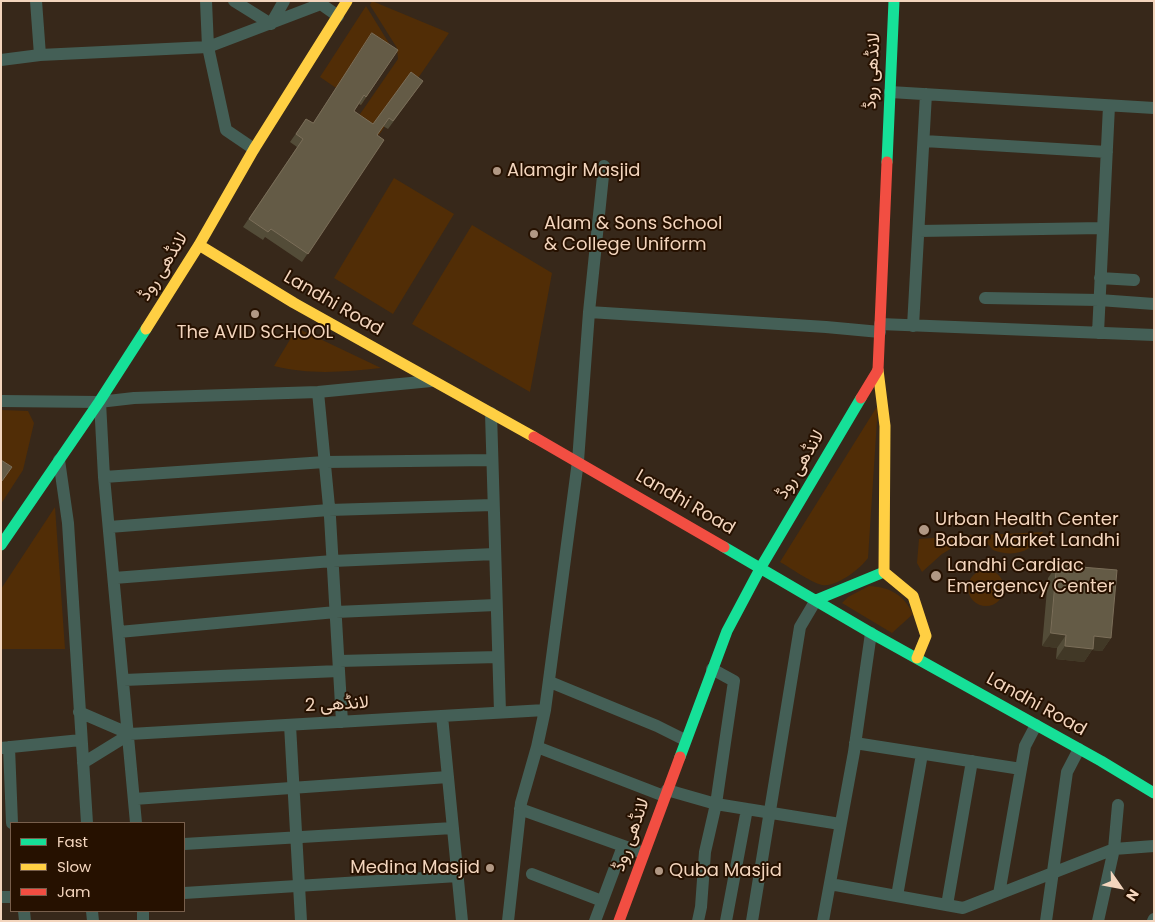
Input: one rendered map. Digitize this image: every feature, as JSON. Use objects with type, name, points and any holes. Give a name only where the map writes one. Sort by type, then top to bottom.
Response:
[{"type":"main road","name":"لانڈھی روڈ","points":[[1,545],[100,402],[198,245],[254,149],[347,1]]},
{"type":"main road","name":"لانڈھی روڈ","points":[[619,921],[727,631],[761,567],[878,370],[894,1]]},
{"type":"main road","name":"Landhi Road","points":[[198,245],[294,303],[431,381],[578,461],[871,633],[1036,724],[1154,793]]},
{"type":"main road","points":[[878,370],[885,426],[884,572]]},
{"type":"main road","points":[[816,600],[884,572]]},
{"type":"main road","points":[[884,572],[913,596],[926,636],[916,658]]},
{"type":"street","points":[[36,1],[40,55]]},
{"type":"street","points":[[206,1],[208,47],[226,130],[254,149]]},
{"type":"street","points":[[234,1],[272,24]]},
{"type":"street","points":[[272,24],[284,1]]},
{"type":"street","points":[[1,60],[40,55],[208,47],[321,4],[338,16]]},
{"type":"street","points":[[890,92],[1154,108]]},
{"type":"street","points":[[913,326],[926,94]]},
{"type":"street","points":[[1098,333],[1109,106]]},
{"type":"street","points":[[924,141],[1106,152]]},
{"type":"street","points":[[508,921],[520,809],[550,682],[578,461],[589,312],[604,166]]},
{"type":"street","points":[[918,231],[1103,228]]},
{"type":"street","points":[[1100,278],[1134,280]]},
{"type":"street","points":[[985,298],[1099,300],[1154,304]]},
{"type":"street","points":[[589,312],[826,327],[880,328],[913,326],[1154,335]]},
{"type":"street","points":[[1,400],[100,402],[134,398],[318,392],[431,381]]},
{"type":"street","points":[[318,392],[333,561],[342,722]]},
{"type":"street","points":[[100,402],[104,477],[130,734],[136,822]]},
{"type":"street","points":[[491,413],[500,712]]},
{"type":"street","points":[[59,460],[68,523],[87,822]]},
{"type":"street","points":[[104,477],[325,462],[492,460]]},
{"type":"street","points":[[109,527],[329,510],[494,504]]},
{"type":"street","points":[[114,578],[333,561],[495,554]]},
{"type":"street","points":[[752,921],[800,627],[816,600]]},
{"type":"street","points":[[119,632],[336,612],[496,605]]},
{"type":"street","points":[[823,921],[855,743],[871,633]]},
{"type":"street","points":[[124,680],[498,657]]},
{"type":"street","points":[[698,921],[701,907],[705,852],[716,804],[734,681],[712,669]]},
{"type":"street","points":[[550,682],[657,726],[685,740]]},
{"type":"street","name":"لانڈھی 2","points":[[130,734],[545,709]]},
{"type":"street","points":[[79,712],[130,734]]},
{"type":"street","points":[[442,716],[462,921]]},
{"type":"street","points":[[999,894],[1025,746],[1036,724]]},
{"type":"street","points":[[290,725],[301,921]]},
{"type":"street","points":[[83,763],[130,734]]},
{"type":"street","points":[[12,822],[5,748],[81,740]]},
{"type":"street","points":[[855,743],[1021,769]]},
{"type":"street","points":[[536,747],[666,793],[716,804],[840,824]]},
{"type":"street","points":[[1046,921],[1066,772],[1079,749]]},
{"type":"street","points":[[897,896],[922,754]]},
{"type":"street","points":[[947,905],[972,761]]},
{"type":"street","points":[[134,799],[448,777]]},
{"type":"street","points":[[1098,921],[1114,849],[1118,805]]},
{"type":"street","points":[[520,809],[643,853]]},
{"type":"street","points":[[726,921],[747,809]]},
{"type":"street","points":[[185,844],[454,828]]},
{"type":"street","points":[[595,921],[623,846]]},
{"type":"street","points":[[830,884],[963,908],[1114,849],[1154,846]]},
{"type":"street","points":[[532,874],[602,901]]},
{"type":"street","points":[[185,893],[458,876]]},
{"type":"shaded area","points":[[372,1],[449,33],[379,135],[356,120],[398,59],[397,48],[370,5]]},
{"type":"shaded area","points":[[366,6],[390,45],[392,58],[361,105],[320,77]]},
{"type":"shaded area","points":[[394,178],[454,214],[393,314],[334,278]]},
{"type":"shaded area","points":[[472,225],[552,273],[530,392],[412,324]]},
{"type":"shaded area","points":[[297,328],[381,368],[314,372],[274,366]]},
{"type":"shaded area","points":[[878,405],[868,558],[854,572],[841,580],[828,585],[822,585],[806,578],[780,562]]},
{"type":"shaded area","points":[[1,410],[28,411],[34,423],[23,470],[1,504]]},
{"type":"shaded area","points":[[55,507],[65,649],[1,649],[1,589]]},
{"type":"shaded area","points":[[1043,532],[1039,539],[1028,549],[1015,553],[993,550],[985,541],[984,535]]},
{"type":"shaded area","points":[[974,535],[942,554],[922,572],[917,563],[919,539]]},
{"type":"shaded area","points":[[986,570],[999,575],[1004,588],[999,601],[986,606],[973,601],[968,588],[973,575]]},
{"type":"shaded area","points":[[869,586],[883,588],[896,593],[913,614],[892,633],[842,603],[848,597]]},
{"type":"building","points":[[372,33],[398,50],[366,97],[364,95],[354,111],[373,124],[411,72],[423,81],[393,121],[389,118],[377,135],[384,140],[308,254],[271,229],[268,232],[249,219],[303,139],[296,134],[306,119],[313,123]]},
{"type":"building","points":[[1,460],[12,467],[2,481],[1,480]]},
{"type":"building","points":[[1057,565],[1117,570],[1111,638],[1094,636],[1093,649],[1065,646],[1066,635],[1051,633]]},
{"type":"traffic: fast","points":[[887,162],[894,1]]},
{"type":"traffic: fast","points":[[1,545],[99,402],[146,329]]},
{"type":"traffic: fast","points":[[680,757],[727,631],[761,567],[861,398]]},
{"type":"traffic: fast","points":[[724,547],[871,633],[1101,761],[1154,793]]},
{"type":"traffic: fast","points":[[816,600],[884,572]]},
{"type":"traffic: slow","points":[[146,329],[199,245],[254,149],[347,1]]},
{"type":"traffic: slow","points":[[199,245],[294,303],[534,437]]},
{"type":"traffic: slow","points":[[878,370],[885,426],[884,572],[913,596],[926,636],[917,658]]},
{"type":"traffic: jam","points":[[861,398],[878,370],[887,162]]},
{"type":"traffic: jam","points":[[534,437],[724,547]]},
{"type":"traffic: jam","points":[[619,921],[680,757]]},
{"type":"place","name":"Alamgir Masjid","points":[[497,171]]},
{"type":"place","name":"Alam & Sons School & College Uniform","points":[[534,234]]},
{"type":"place","name":"The AVID SCHOOL","points":[[255,314]]},
{"type":"place","name":"Urban Health Center Babar Market Landhi","points":[[924,530]]},
{"type":"place","name":"Landhi Cardiac Emergency Center","points":[[936,576]]},
{"type":"place","name":"Medina Masjid","points":[[490,868]]},
{"type":"place","name":"Quba Masjid","points":[[659,871]]}]
